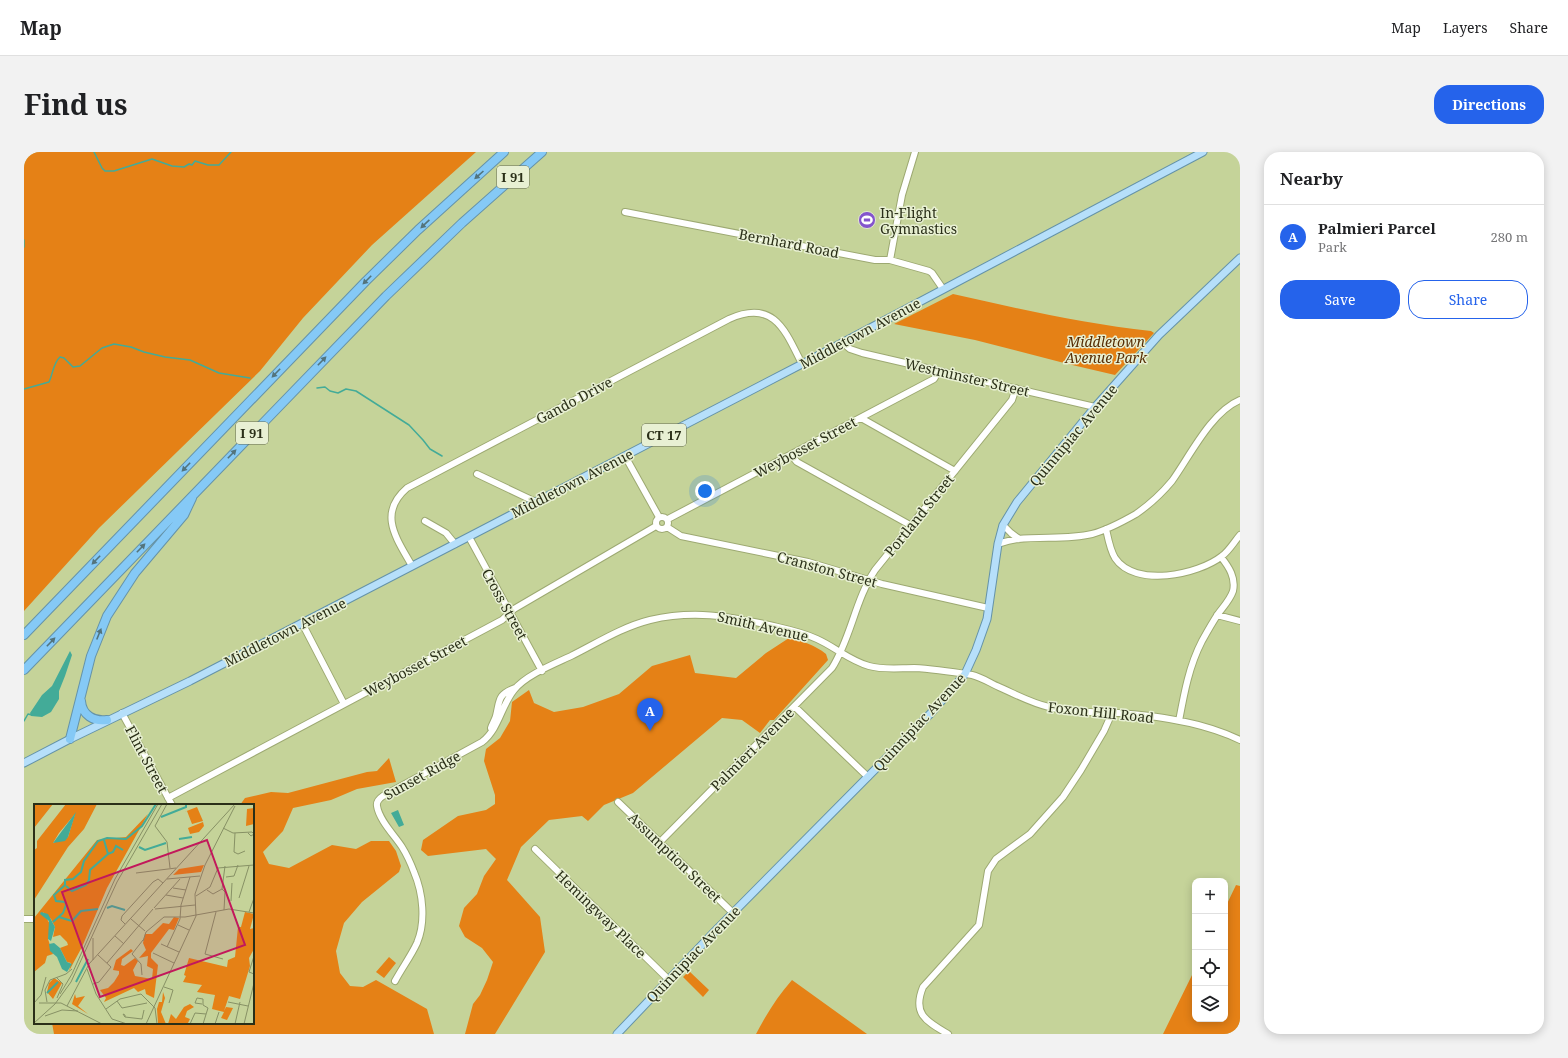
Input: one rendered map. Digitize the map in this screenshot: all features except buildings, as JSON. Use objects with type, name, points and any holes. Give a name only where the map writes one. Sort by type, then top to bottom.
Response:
[{"type":"highway","name":"I 91","points":[[24,635],[361,286],[418,230],[504,152]]},
{"type":"highway","name":"I 91","points":[[24,670],[386,296],[468,217],[542,152]]},
{"type":"highway","points":[[70,738],[94,647],[111,610],[142,563],[184,515],[194,493]]},
{"type":"highway","points":[[80,698],[82,708],[88,716],[97,720],[107,720]]},
{"type":"main road","name":"Middletown Avenue","points":[[24,763],[70,738],[172,690],[469,537],[802,364],[1203,152]]},
{"type":"main road","name":"Quinnipiac Avenue","points":[[616,1034],[668,979],[931,713],[965,674],[982,636],[998,544],[1004,526],[1017,502],[1094,407],[1159,335],[1240,258]]},
{"type":"street","points":[[890,260],[902,195],[915,152]]},
{"type":"street","name":"Bernhard Road","points":[[625,212],[875,260],[890,260],[929,271],[943,289]]},
{"type":"street","name":"Gando Drive","points":[[412,566],[395,534],[391,519],[393,507],[401,493],[407,488],[716,326],[745,313],[761,313],[769,315],[782,326],[802,364]]},
{"type":"street","name":"Westminster Street","points":[[842,342],[850,349],[862,353],[1094,407]]},
{"type":"street","name":"Weybosset Street","points":[[668,520],[934,379],[939,371]]},
{"type":"street","name":"Portland Street","points":[[840,653],[864,586],[910,525],[1012,400],[1016,388]]},
{"type":"street","points":[[998,544],[1019,539],[1080,536],[1091,534],[1106,529],[1135,514],[1148,505],[1163,491],[1215,419],[1224,410],[1240,400]]},
{"type":"street","points":[[861,418],[955,471]]},
{"type":"street","points":[[791,455],[797,462],[910,525]]},
{"type":"street","points":[[625,456],[659,517]]},
{"type":"street","points":[[477,474],[536,502]]},
{"type":"street","points":[[663,516],[668,520],[667,527],[661,529],[656,526],[656,522],[659,517],[663,516]]},
{"type":"street","points":[[425,521],[446,533],[455,544]]},
{"type":"street","name":"Weybosset Street","points":[[168,798],[502,620],[509,612],[656,526]]},
{"type":"street","points":[[1004,526],[1019,539]]},
{"type":"street","name":"Cranston Street","points":[[667,527],[681,536],[808,562],[868,580],[988,608]]},
{"type":"street","points":[[1106,529],[1115,558],[1125,568],[1135,573],[1178,575],[1200,569],[1221,557],[1240,535]]},
{"type":"street","name":"Cross Street","points":[[469,537],[542,670]]},
{"type":"street","points":[[1179,721],[1186,684],[1194,660],[1202,641],[1233,591],[1233,576],[1221,557]]},
{"type":"street","name":"Smith Avenue","points":[[542,670],[629,627],[649,620],[690,614],[730,617],[784,628],[814,638],[840,653],[871,667],[924,669],[965,674]]},
{"type":"street","points":[[1218,615],[1240,621]]},
{"type":"street","points":[[302,623],[344,704]]},
{"type":"street","name":"Palmieri Avenue","points":[[660,842],[795,707],[832,668],[840,653]]},
{"type":"street","name":"Sunset Ridge","points":[[395,981],[419,937],[422,896],[418,882],[406,855],[384,821],[377,806],[378,802],[383,796],[479,744],[491,733],[500,697],[504,693],[515,688],[542,670]]},
{"type":"street","name":"Foxon Hill Road","points":[[965,674],[978,677],[1026,699],[1049,707],[1179,721],[1211,728],[1240,740]]},
{"type":"street","points":[[795,707],[868,777]]},
{"type":"street","name":"Flint Street","points":[[122,713],[171,804]]},
{"type":"street","points":[[948,1034],[926,1020],[921,1015],[919,999],[923,987],[930,977],[979,925],[988,871],[996,859],[1030,834],[1063,797],[1104,731],[1112,713]]},
{"type":"street","name":"Assumption Street","points":[[618,802],[733,913]]},
{"type":"street","name":"Hemingway Place","points":[[535,849],[668,979]]},
{"type":"green space","points":[[24,152],[476,152],[372,245],[303,318],[260,371],[99,528],[24,611]]},
{"type":"green space","name":"Middletown Avenue Park","points":[[953,294],[1052,316],[1151,331],[1154,333],[1115,375],[975,340],[894,324]]},
{"type":"green space","points":[[789,638],[804,642],[817,648],[826,654],[828,660],[774,720],[770,720],[760,733],[742,720],[722,718],[633,793],[604,805],[588,821],[582,816],[549,820],[521,847],[507,880],[540,917],[545,952],[495,1034],[465,1034],[473,1004],[480,995],[493,962],[482,948],[465,937],[459,926],[464,908],[477,894],[484,876],[496,859],[486,849],[428,856],[421,850],[423,840],[458,816],[486,810],[495,804],[495,795],[484,761],[486,749],[500,738],[510,721],[512,702],[529,690],[534,703],[554,712],[583,707],[619,694],[652,666],[690,655],[695,673],[736,678],[766,653]]},
{"type":"green space","points":[[389,758],[396,782],[357,789],[331,800],[293,808],[283,831],[263,852],[269,864],[289,868],[332,845],[356,849],[371,841],[389,841],[396,851],[401,866],[399,872],[362,902],[344,923],[336,951],[340,973],[350,986],[363,987],[376,980],[427,1009],[434,1034],[54,1034],[52,1024],[254,1024],[254,804],[241,804],[245,798],[271,792],[288,793],[367,772],[377,771]]},
{"type":"green space","points":[[1236,885],[1240,886],[1240,1034],[1163,1034],[1192,975],[1192,1022],[1228,1022],[1228,902]]},
{"type":"green space","points":[[389,957],[396,963],[384,978],[376,972]]},
{"type":"green space","points":[[689,971],[709,990],[703,997],[683,977]]},
{"type":"green space","points":[[792,980],[867,1034],[756,1034],[772,1006]]},
{"type":"water","points":[[70,651],[72,655],[59,691],[59,699],[51,712],[42,717],[31,716],[30,713],[42,695],[52,686]]},
{"type":"water","points":[[398,810],[404,825],[399,827],[391,813]]},
{"type":"waterway","points":[[94,152],[105,171],[114,171],[152,159],[172,166],[184,167],[189,164],[192,165],[195,161],[208,165],[219,165],[231,152]]},
{"type":"waterway","points":[[24,240],[24,247]]},
{"type":"waterway","points":[[24,389],[49,382],[54,365],[60,357],[64,358],[73,367],[80,366],[102,348],[114,344],[131,347],[165,357],[190,360],[219,373],[250,378]]},
{"type":"waterway","points":[[317,388],[325,387],[330,391],[338,393],[346,389],[356,391],[409,425],[430,449],[442,456]]},
{"type":"waterway","points":[[24,721],[28,714],[32,715]]},
{"type":"place","name":"In-Flight Gymnastics","points":[[867,220]]},
{"type":"place","name":"Palmieri Parcel","points":[[650,731]]}]
